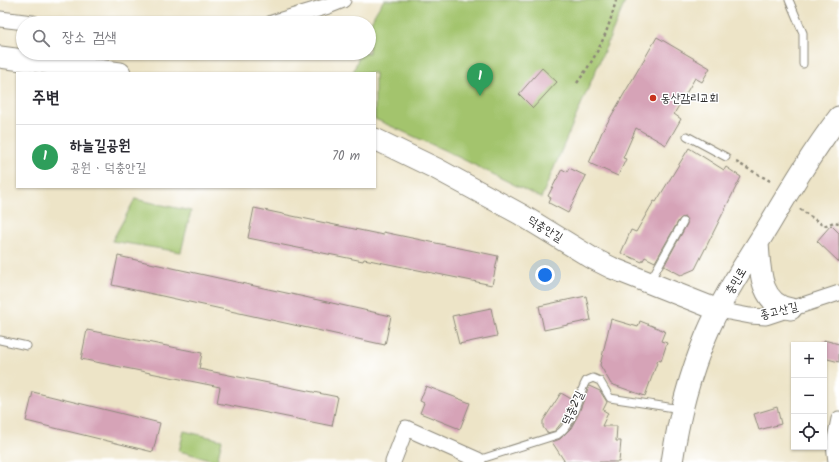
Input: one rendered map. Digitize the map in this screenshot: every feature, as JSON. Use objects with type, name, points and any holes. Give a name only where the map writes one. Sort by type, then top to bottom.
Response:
[{"type":"street","points":[[295,16],[343,0]]},
{"type":"street","points":[[0,19],[16,21]]},
{"type":"street","points":[[0,57],[16,59]]},
{"type":"street","points":[[22,60],[112,72]]},
{"type":"street","name":"충민로","points":[[672,462],[675,441],[698,356],[718,310],[758,243],[839,117]]},
{"type":"street","name":"덕충안길","points":[[376,139],[437,169],[513,210],[592,258],[612,268],[718,310]]},
{"type":"street","points":[[758,243],[760,272],[764,287],[771,299],[777,305],[791,309]]},
{"type":"street","name":"종고산길","points":[[718,310],[766,317],[839,293]]},
{"type":"street","points":[[836,462],[834,444],[839,419]]},
{"type":"street","name":"덕충2길","points":[[393,462],[406,428],[480,461]]},
{"type":"lane","points":[[789,0],[803,33],[804,64]]},
{"type":"lane","points":[[687,136],[726,157]]},
{"type":"lane","points":[[649,283],[683,222]]},
{"type":"lane","points":[[0,340],[27,346]]},
{"type":"lane","name":"덕충2길","points":[[480,461],[557,436],[569,421],[586,381],[593,378],[600,381],[610,398],[683,410]]},
{"type":"path","points":[[577,83],[587,70],[603,42],[616,0]]},
{"type":"path","points":[[726,157],[754,173]]},
{"type":"path","points":[[820,223],[825,226],[834,222],[839,223]]},
{"type":"green space","points":[[384,0],[626,0],[541,198],[444,150],[376,119],[376,72],[353,72],[358,60],[376,60],[376,16],[374,16]]},
{"type":"green space","points":[[135,199],[191,211],[181,252],[112,241]]},
{"type":"green space","points":[[184,431],[222,440],[217,461],[179,451]]},
{"type":"building","name":"동산감리교회","points":[[657,37],[710,68],[702,82],[695,78],[674,114],[681,119],[666,145],[636,128],[623,158],[626,159],[618,176],[589,163],[602,132]]},
{"type":"building","points":[[542,68],[557,82],[533,108],[519,94]]},
{"type":"building","points":[[689,148],[724,170],[726,167],[741,177],[695,269],[681,275],[664,266],[687,224],[685,217],[679,220],[655,262],[645,257],[642,262],[621,253],[631,230],[636,232],[654,201],[656,202]]},
{"type":"building","points":[[569,168],[586,176],[568,213],[549,203],[551,198],[548,196],[562,169],[567,172]]},
{"type":"building","points":[[254,208],[383,235],[383,232],[498,256],[492,285],[364,259],[363,261],[248,238]]},
{"type":"building","points":[[831,225],[839,233],[839,262],[817,241]]},
{"type":"building","points":[[118,256],[391,316],[385,345],[112,285]]},
{"type":"building","points":[[586,296],[591,320],[544,330],[539,306]]},
{"type":"building","points":[[491,308],[497,336],[459,344],[452,316]]},
{"type":"building","points":[[611,319],[638,327],[640,321],[665,331],[661,341],[667,343],[661,361],[658,360],[645,396],[611,384],[600,365]]},
{"type":"building","points":[[87,330],[202,353],[199,369],[338,397],[332,426],[217,403],[220,387],[81,359]]},
{"type":"building","points":[[824,340],[839,344],[839,362],[827,359],[827,342],[824,342]]},
{"type":"building","points":[[426,386],[470,403],[460,429],[420,413],[424,403],[420,401]]},
{"type":"building","points":[[589,386],[600,391],[607,402],[603,410],[608,413],[602,426],[617,426],[616,441],[621,441],[619,462],[565,462],[552,442],[560,439],[571,428],[578,415]]},
{"type":"building","points":[[33,392],[160,423],[153,452],[26,421]]},
{"type":"building","points":[[561,393],[573,400],[562,422],[555,431],[547,433],[543,427],[543,421]]},
{"type":"building","points":[[777,407],[781,424],[759,430],[754,414]]},
{"type":"place","name":"하늘길공원","points":[[480,96]]},
{"type":"place","name":"동산감리교회","points":[[653,98]]}]
